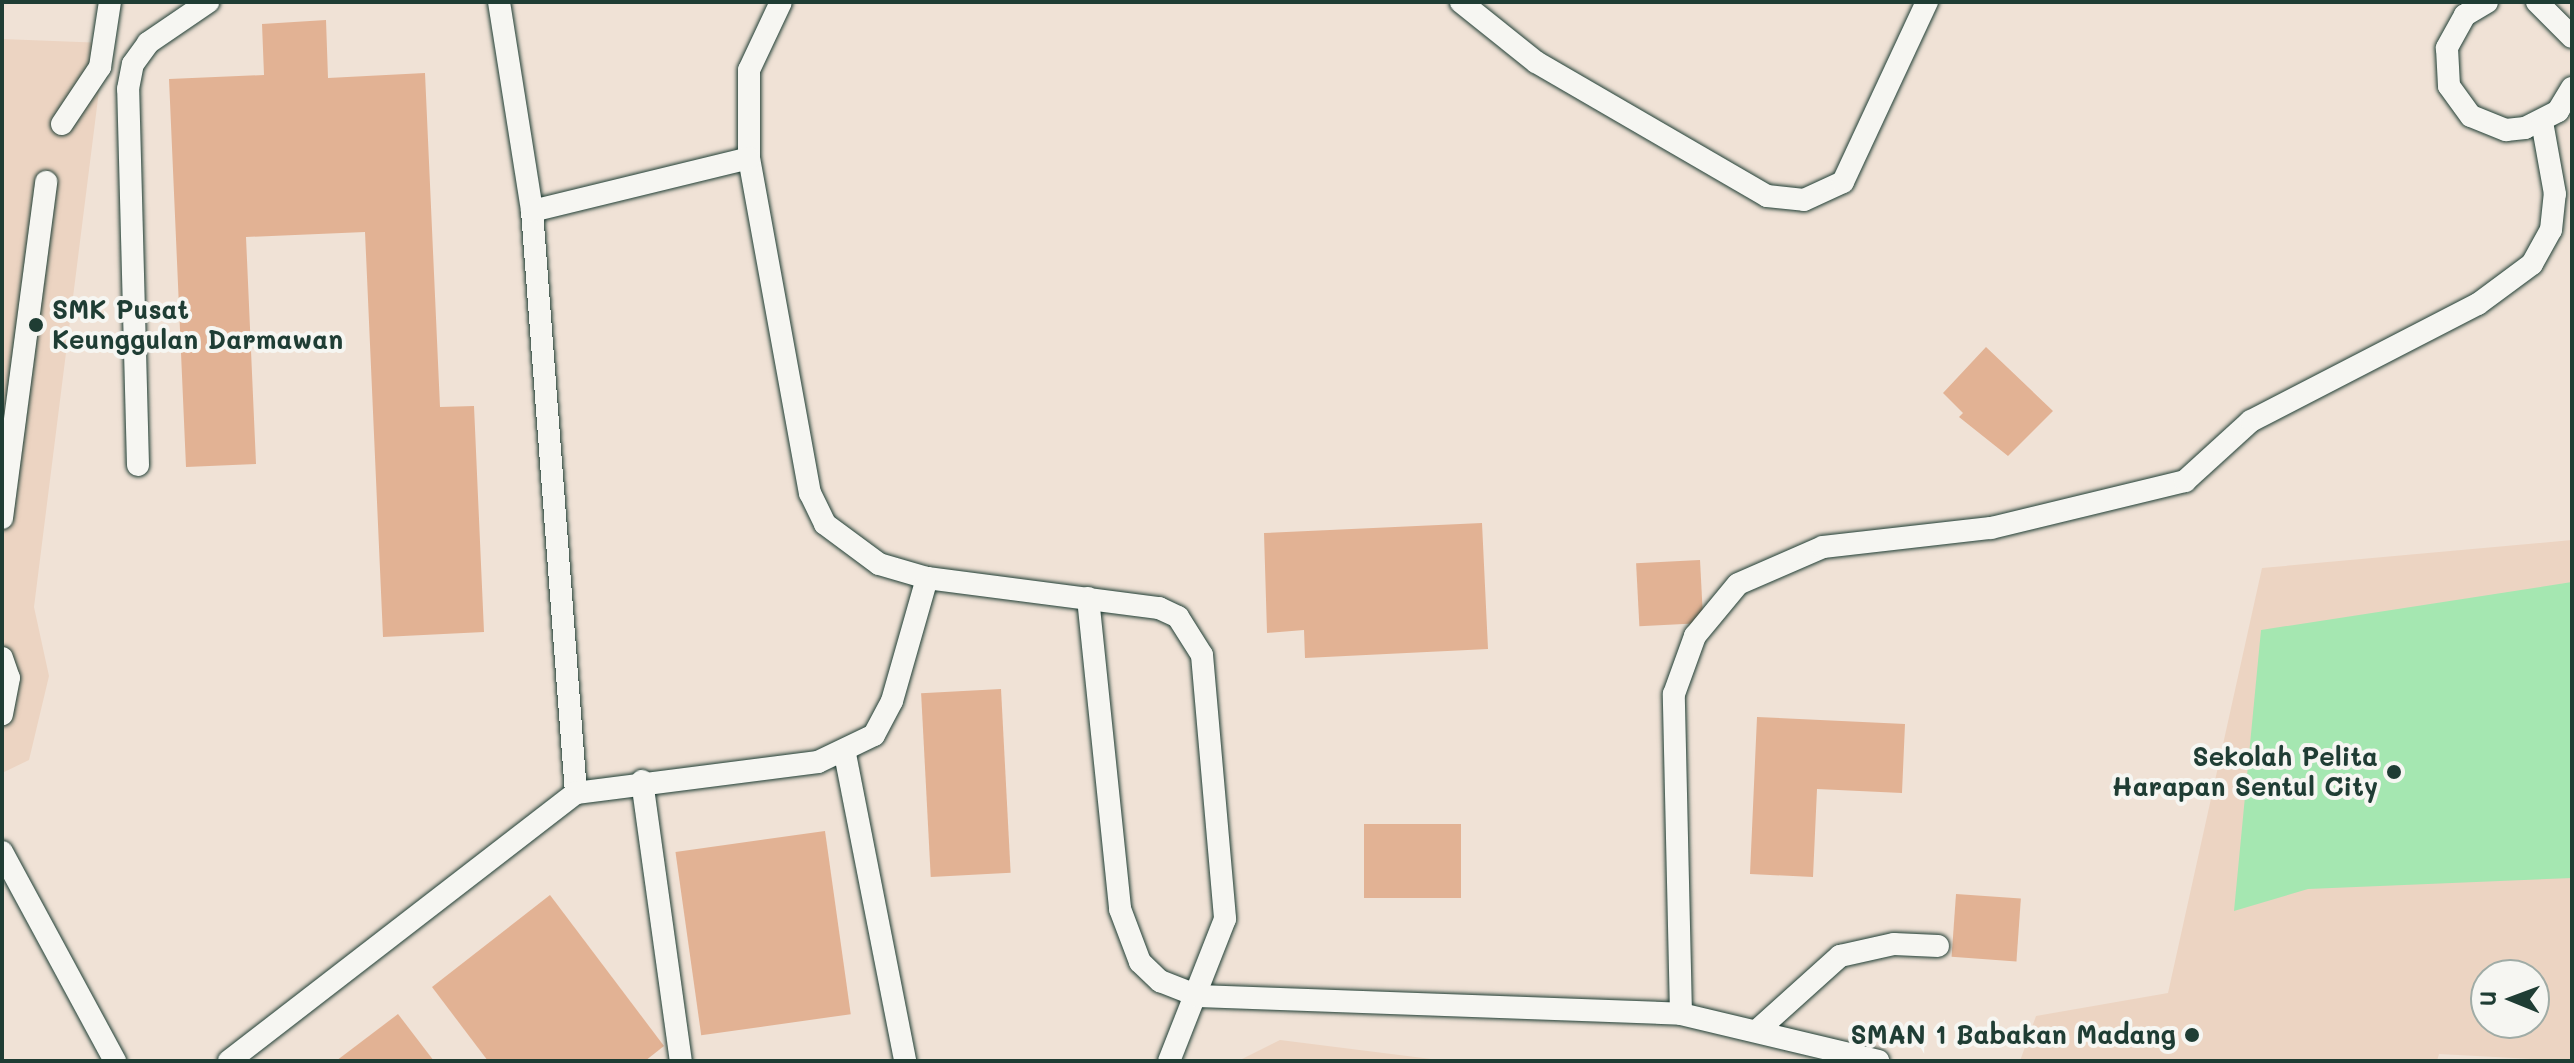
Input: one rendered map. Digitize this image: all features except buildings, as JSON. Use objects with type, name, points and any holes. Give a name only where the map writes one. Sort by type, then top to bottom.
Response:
[{"type":"lane","points":[[62,124],[100,67],[110,2]]},
{"type":"lane","points":[[138,465],[128,89],[133,64],[148,43],[208,2]]},
{"type":"lane","points":[[499,2],[532,211],[576,793]]},
{"type":"lane","points":[[781,2],[749,70],[749,158],[810,493],[825,524],[848,545],[927,578],[1088,598],[1178,617],[1202,655],[1228,888],[1219,946],[1169,1061]]},
{"type":"lane","points":[[1461,2],[1536,62],[1753,188],[1804,200],[1843,182],[1927,2]]},
{"type":"lane","points":[[2537,2],[2572,37]]},
{"type":"lane","points":[[2482,3],[2453,30],[2449,86],[2487,125],[2506,130],[2542,122],[2572,88]]},
{"type":"lane","points":[[1681,1014],[1674,694],[1695,636],[1738,584],[1823,547],[1991,528],[2185,481],[2251,421],[2478,304],[2532,264],[2551,230],[2555,194],[2542,122]]},
{"type":"lane","points":[[532,211],[749,158]]},
{"type":"lane","points":[[2,518],[46,182]]},
{"type":"lane","points":[[229,1061],[576,793],[642,781],[845,754],[874,735],[892,701],[927,578]]},
{"type":"lane","points":[[1088,598],[1127,936],[1160,981],[1198,996],[1681,1014],[1760,1028],[1878,1061]]},
{"type":"lane","points":[[2,658],[9,678],[2,714]]},
{"type":"lane","points":[[845,754],[905,1061]]},
{"type":"lane","points":[[642,781],[681,1061]]},
{"type":"lane","points":[[2,852],[115,1061]]},
{"type":"lane","points":[[1760,1028],[1840,956],[1894,944],[1938,946]]},
{"type":"shaded area","name":"SMK Pusat Keunggulan Darmawan","points":[[2,39],[105,43],[34,607],[49,676],[29,760],[2,773]]},
{"type":"shaded area","name":"Sekolah Pelita Harapan Sentul City","points":[[2572,540],[2572,1061],[2439,1054],[2437,1061],[2020,1061],[2036,1016],[2168,993],[2262,568]]},
{"type":"shaded area","points":[[1280,1040],[1447,1061],[1238,1061]]},
{"type":"green space","points":[[2572,582],[2572,878],[2308,889],[2234,911],[2261,630]]},
{"type":"place","name":"SMK Pusat Keunggulan Darmawan","points":[[36,325]]},
{"type":"place","name":"Sekolah Pelita Harapan Sentul City","points":[[2394,772]]},
{"type":"place","name":"SMAN 1 Babakan Madang","points":[[2192,1035]]}]
